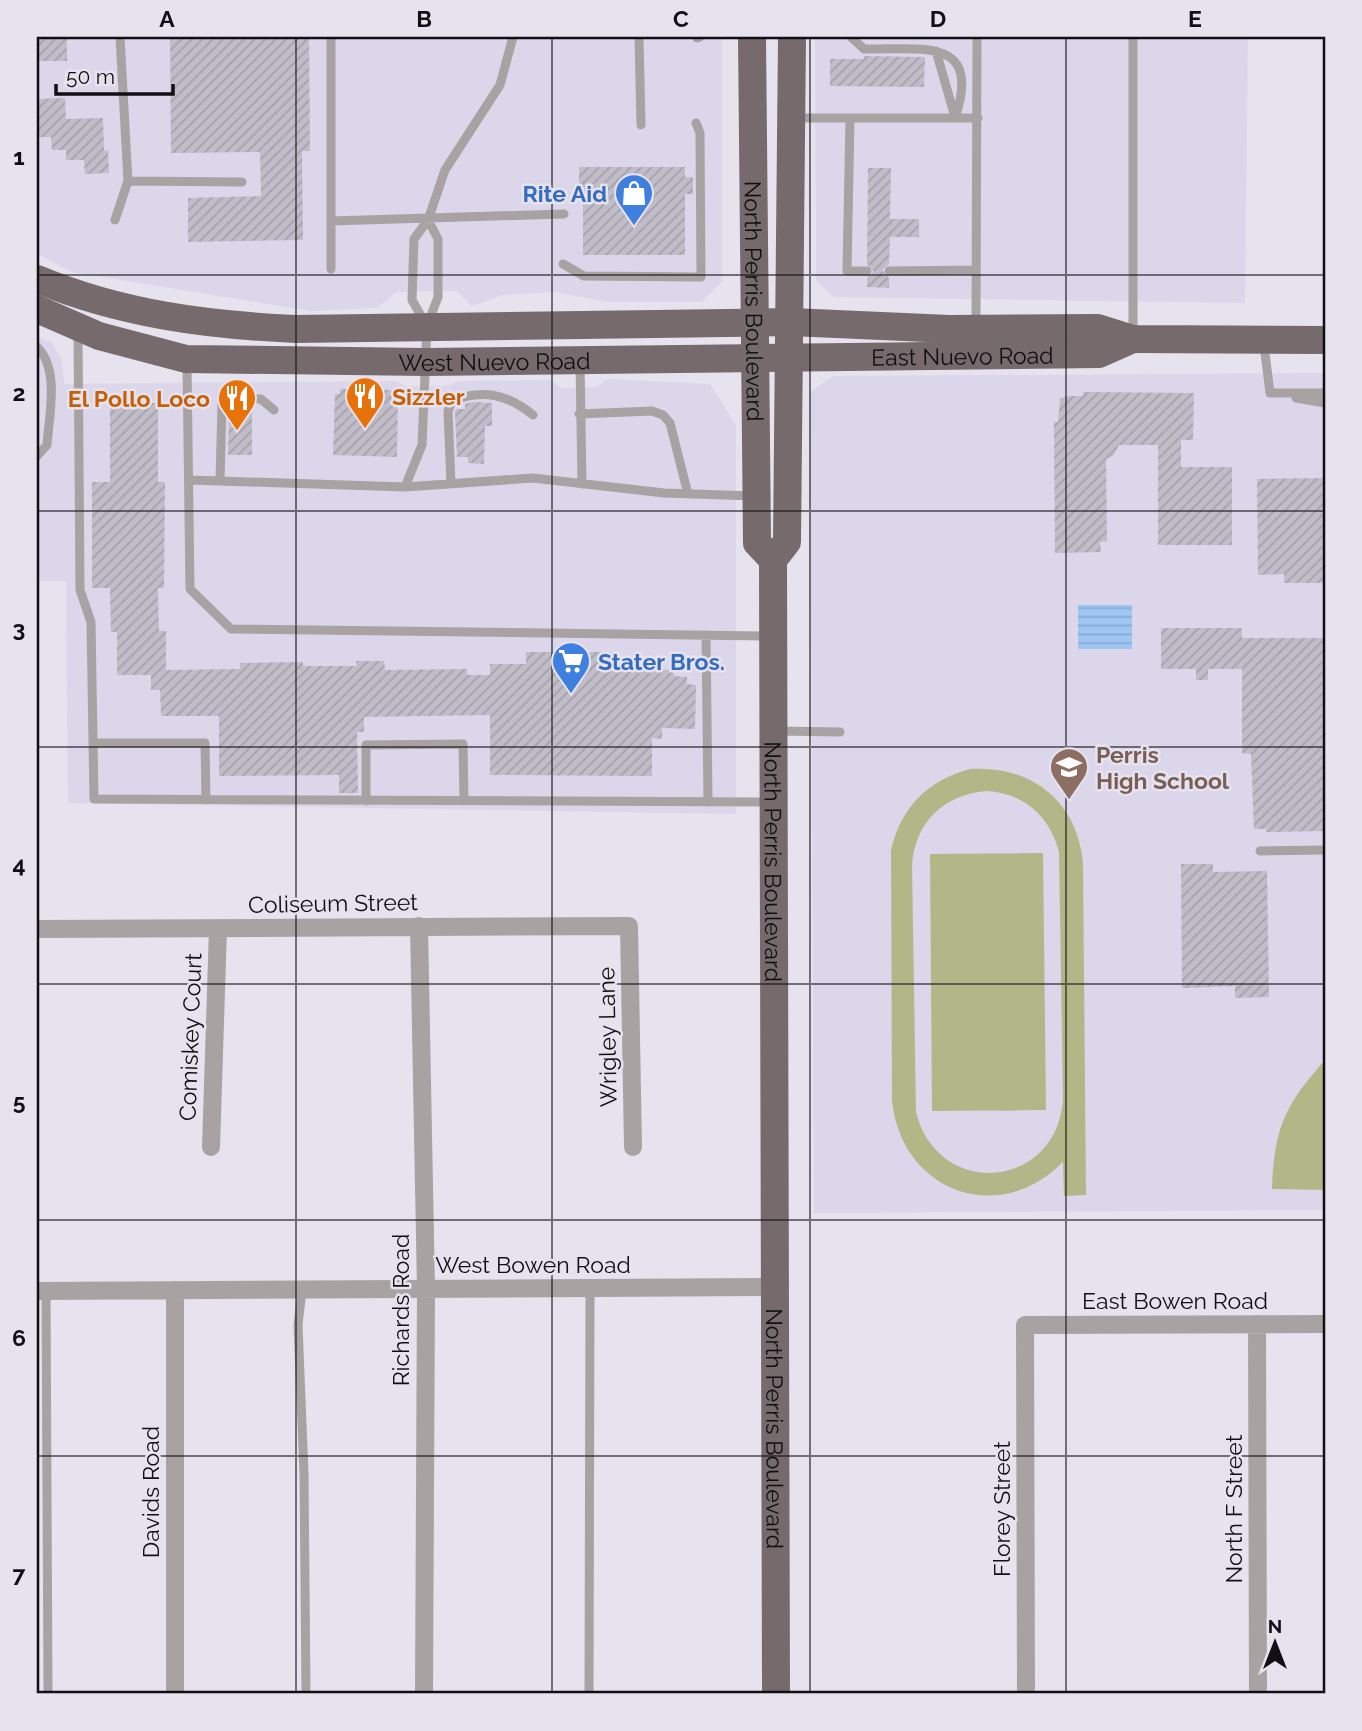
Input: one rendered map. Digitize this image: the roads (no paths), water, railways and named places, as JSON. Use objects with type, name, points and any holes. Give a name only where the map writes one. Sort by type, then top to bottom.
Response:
[{"type":"main road","name":"North Perris Boulevard","points":[[752,37],[753,356],[757,543],[773,560]]},
{"type":"main road","name":"North Perris Boulevard","points":[[776,1694],[773,560],[787,542],[792,37]]},
{"type":"main road","name":"West Nuevo Road","points":[[37,279],[120,307],[159,316],[235,326],[296,329],[753,323]]},
{"type":"main road","name":"West Nuevo Road","points":[[37,309],[99,336],[186,359],[426,362],[790,356]]},
{"type":"main road","name":"East Nuevo Road","points":[[753,323],[976,329],[1098,328],[1133,339],[1325,340]]},
{"type":"main road","points":[[186,359],[190,348],[201,339],[256,344],[282,340],[296,329]]},
{"type":"main road","name":"East Nuevo Road","points":[[790,356],[1099,354],[1133,339]]},
{"type":"street","name":"Richards Road","points":[[419,926],[426,1289],[424,1694]]},
{"type":"street","name":"Coliseum Street","points":[[37,929],[629,926]]},
{"type":"street","name":"Wrigley Lane","points":[[629,926],[633,1147]]},
{"type":"street","name":"Comiskey Court","points":[[211,1147],[218,929]]},
{"type":"street","name":"West Bowen Road","points":[[42,1291],[777,1287]]},
{"type":"street","name":"Davids Road","points":[[175,1290],[175,1694]]},
{"type":"street","name":"North F Street","points":[[1257,1324],[1258,1694]]},
{"type":"street","name":"East Bowen Road","points":[[1025,1325],[1325,1324]]},
{"type":"street","name":"Florey Street","points":[[1025,1325],[1026,1694]]},
{"type":"lane","points":[[115,220],[128,181],[120,37]]},
{"type":"lane","points":[[331,37],[331,269]]},
{"type":"lane","points":[[427,326],[411,300],[414,239],[428,220],[445,170],[500,85],[513,37]]},
{"type":"lane","points":[[639,37],[641,125]]},
{"type":"lane","points":[[851,37],[864,49],[936,51],[952,57],[962,72],[963,97],[955,118]]},
{"type":"lane","points":[[976,329],[977,37]]},
{"type":"lane","points":[[1133,37],[1133,339]]},
{"type":"lane","points":[[936,51],[955,118]]},
{"type":"lane","points":[[792,118],[978,118]]},
{"type":"lane","points":[[850,118],[847,271],[867,271]]},
{"type":"lane","points":[[563,264],[584,276],[701,277],[700,133],[696,123]]},
{"type":"lane","points":[[128,181],[242,182]]},
{"type":"lane","points":[[331,222],[428,220],[483,214],[564,214]]},
{"type":"lane","points":[[405,487],[422,445],[427,326],[438,298],[438,239],[428,220]]},
{"type":"lane","points":[[889,271],[976,270]]},
{"type":"lane","points":[[78,327],[80,590],[91,622],[94,799],[775,802]]},
{"type":"lane","points":[[1264,340],[1270,393]]},
{"type":"lane","points":[[37,347],[48,365],[50,400],[47,445],[39,456]]},
{"type":"lane","points":[[186,359],[190,589],[230,629],[774,636]]},
{"type":"lane","points":[[580,359],[582,484]]},
{"type":"lane","points":[[1270,393],[1325,393]]},
{"type":"lane","points":[[1270,393],[1325,402]]},
{"type":"lane","points":[[451,484],[448,411],[452,401],[463,397],[499,396],[513,399],[533,415]]},
{"type":"lane","points":[[220,481],[222,403],[229,398],[261,399],[274,410]]},
{"type":"lane","points":[[579,414],[652,411],[663,415],[670,423],[688,494]]},
{"type":"lane","points":[[37,445],[39,456]]},
{"type":"lane","points":[[190,480],[405,487],[533,478],[688,494],[756,496]]},
{"type":"lane","points":[[706,635],[708,802]]},
{"type":"lane","points":[[774,732],[840,732]]},
{"type":"lane","points":[[93,743],[205,743],[206,800]]},
{"type":"lane","points":[[366,801],[366,745],[463,744],[464,802]]},
{"type":"lane","points":[[1260,851],[1325,850]]},
{"type":"lane","points":[[589,1694],[590,1289]]},
{"type":"lane","points":[[302,1290],[298,1325],[304,1473],[306,1694]]},
{"type":"lane","points":[[42,1291],[48,1694]]},
{"type":"water","points":[[1078,605],[1132,605],[1132,649],[1078,649]]},
{"type":"place","name":"Rite Aid","points":[[634,227]]},
{"type":"place","name":"Sizzler","points":[[365,430]]},
{"type":"place","name":"El Pollo Loco","points":[[237,432]]},
{"type":"place","name":"Stater Bros.","points":[[571,695]]},
{"type":"place","name":"Perris High School","points":[[1069,801]]}]
